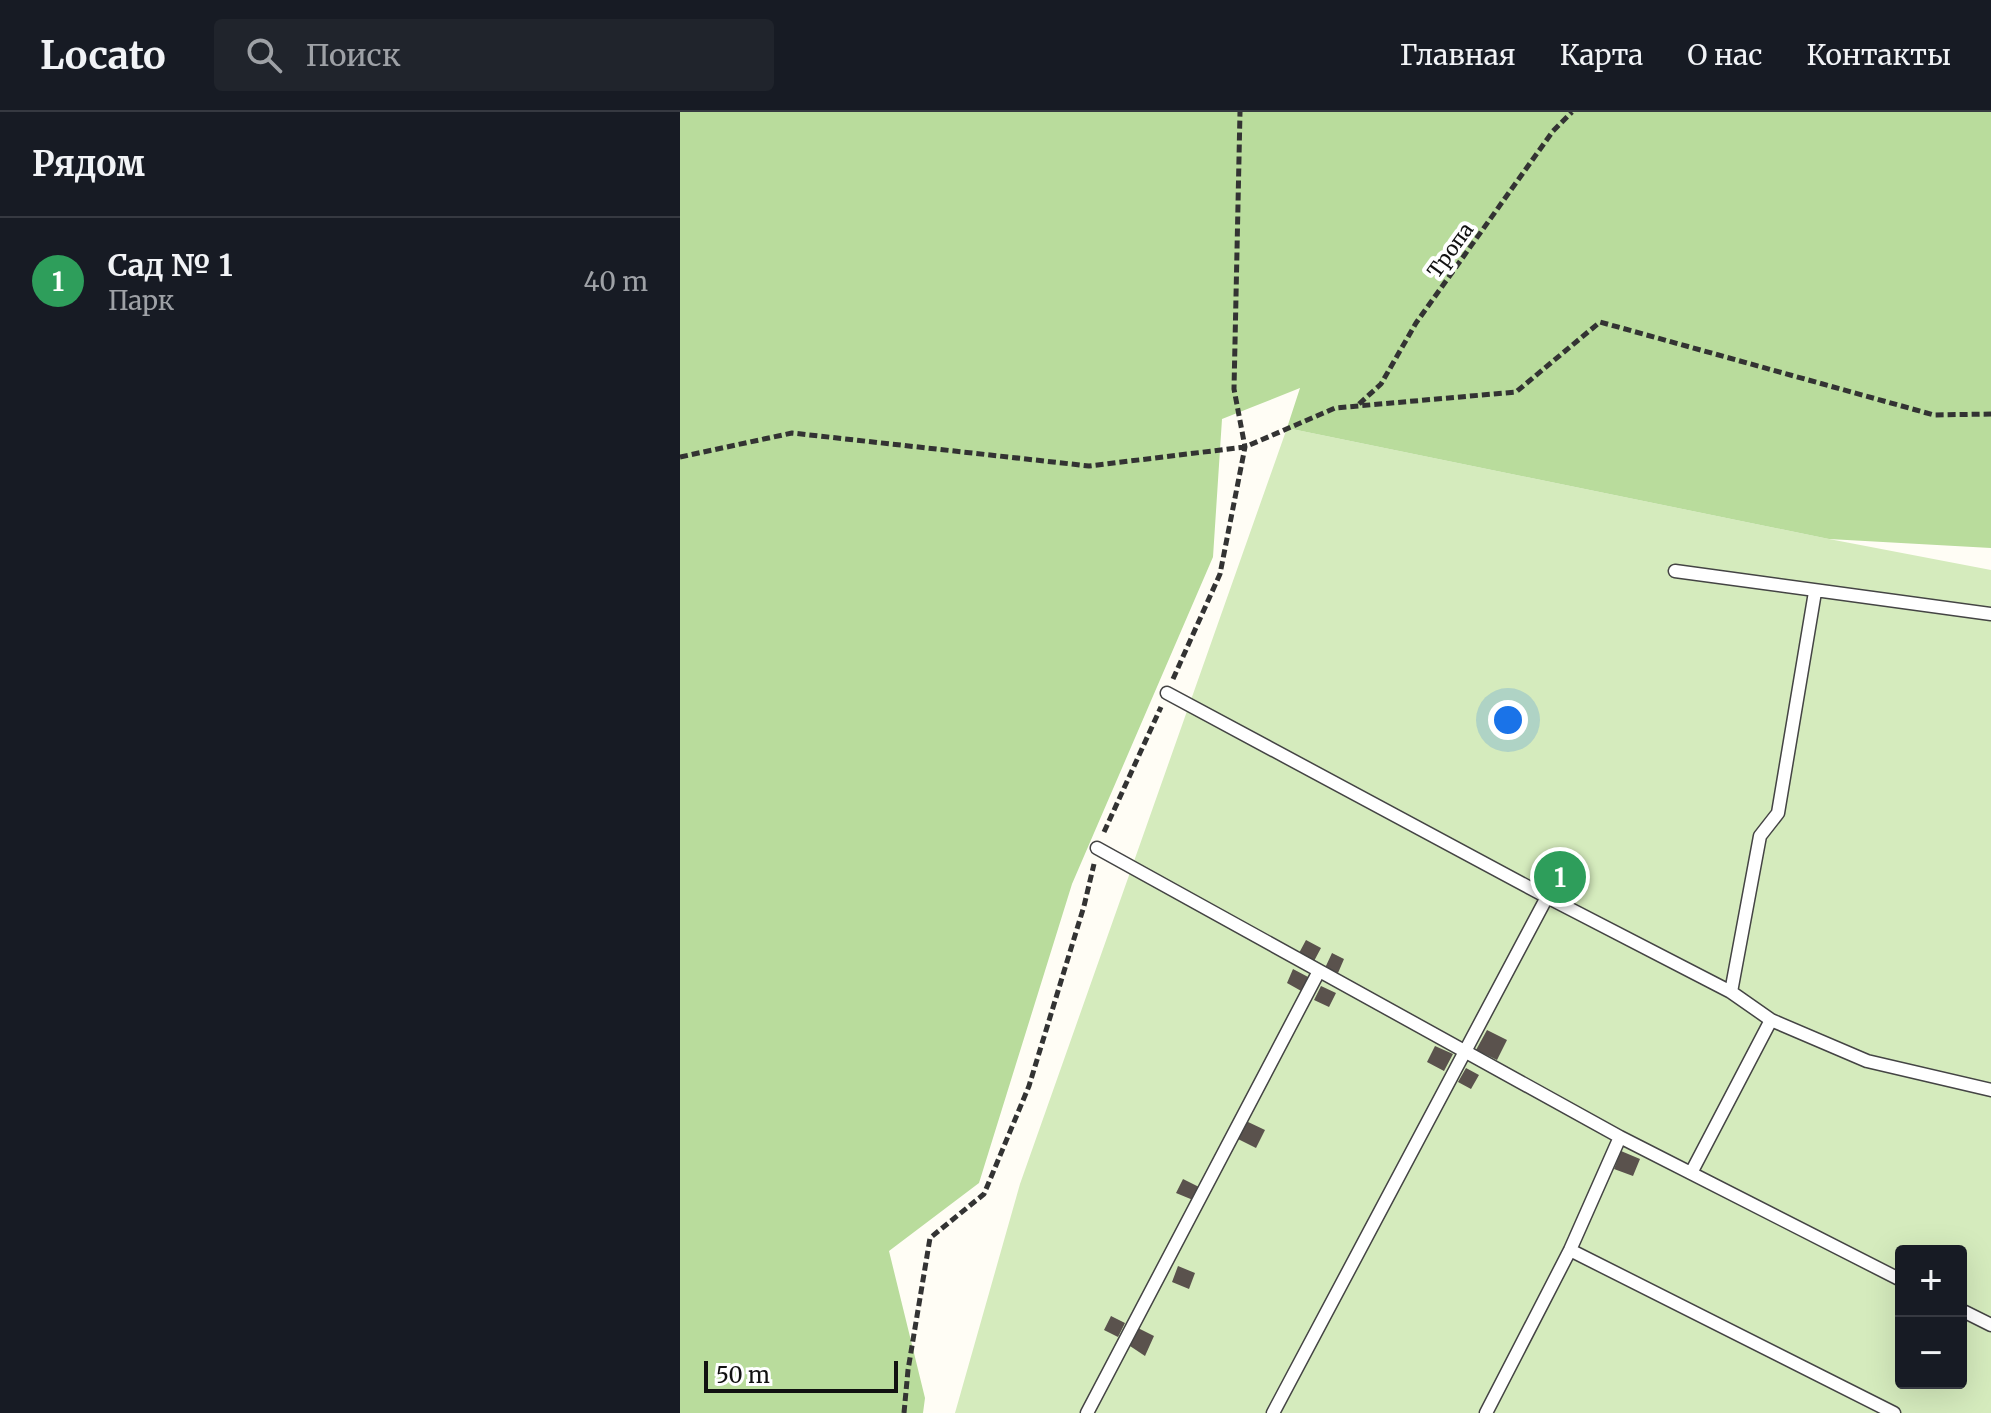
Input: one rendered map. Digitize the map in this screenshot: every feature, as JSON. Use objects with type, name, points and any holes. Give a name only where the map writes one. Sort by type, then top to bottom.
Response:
[{"type":"lane","points":[[1675,571],[1991,614]]},
{"type":"lane","points":[[1731,992],[1760,836],[1778,813],[1815,592]]},
{"type":"lane","points":[[1167,693],[1731,992],[1771,1020],[1867,1061],[1991,1090]]},
{"type":"lane","points":[[1097,848],[1620,1137],[1895,1277]]},
{"type":"lane","points":[[1273,1413],[1547,897]]},
{"type":"lane","points":[[1087,1413],[1319,971]]},
{"type":"lane","points":[[1691,1173],[1771,1020]]},
{"type":"lane","points":[[1486,1413],[1570,1250],[1620,1137]]},
{"type":"lane","points":[[1570,1250],[1886,1411]]},
{"type":"lane","points":[[1967,1313],[1991,1325]]},
{"type":"path","points":[[904,1413],[930,1238],[984,1194],[1029,1086],[1084,906],[1097,848],[1220,574],[1245,447],[1234,389],[1240,112]]},
{"type":"path","name":"Тропа","points":[[1357,406],[1381,384],[1416,323],[1553,131],[1572,112]]},
{"type":"path","points":[[680,457],[792,433],[1089,466],[1245,447],[1335,408],[1516,392],[1600,322],[1934,415],[1991,414]]},
{"type":"green space","points":[[680,112],[1991,112],[1991,548],[1829,539],[1287,428],[1300,388],[1222,419],[1213,557],[1072,884],[979,1183],[889,1251],[925,1398],[923,1413],[680,1413]]},
{"type":"green space","points":[[1287,428],[1991,570],[1991,1413],[955,1413],[1020,1184]]},
{"type":"building","points":[[1306,940],[1321,948],[1313,963],[1298,955]]},
{"type":"building","points":[[1332,953],[1344,959],[1338,973],[1325,968]]},
{"type":"building","points":[[1293,969],[1310,978],[1303,992],[1287,983]]},
{"type":"building","points":[[1321,986],[1336,993],[1329,1007],[1314,1000]]},
{"type":"building","points":[[1487,1030],[1507,1040],[1497,1060],[1476,1050]]},
{"type":"building","points":[[1435,1046],[1453,1054],[1444,1071],[1427,1062]]},
{"type":"building","points":[[1466,1068],[1479,1075],[1471,1089],[1458,1082]]},
{"type":"building","points":[[1246,1121],[1265,1130],[1256,1148],[1238,1139]]},
{"type":"building","points":[[1621,1151],[1640,1159],[1633,1176],[1614,1169]]},
{"type":"building","points":[[1183,1179],[1199,1187],[1193,1200],[1176,1193]]},
{"type":"building","points":[[1178,1266],[1195,1273],[1189,1289],[1172,1282]]},
{"type":"building","points":[[1111,1316],[1125,1323],[1118,1337],[1104,1330]]},
{"type":"building","points":[[1138,1328],[1154,1336],[1145,1356],[1130,1346]]},
{"type":"place","name":"Сад № 1","points":[[1560,877]]}]
